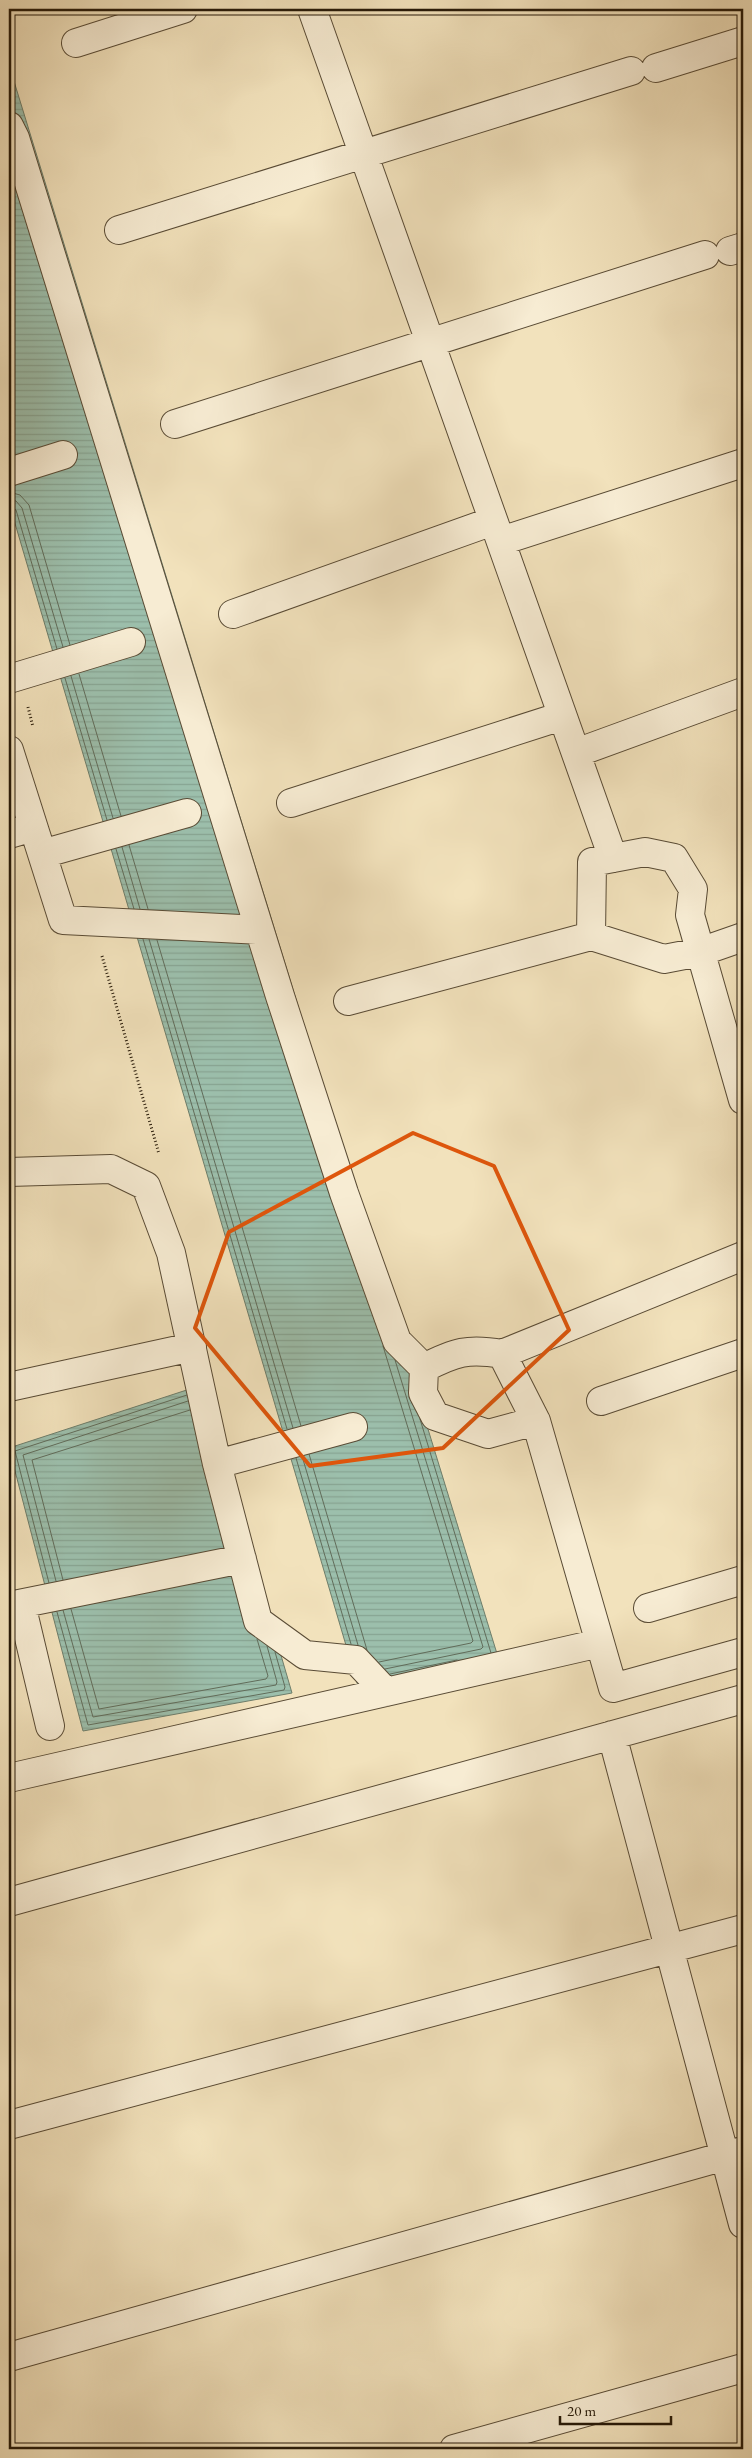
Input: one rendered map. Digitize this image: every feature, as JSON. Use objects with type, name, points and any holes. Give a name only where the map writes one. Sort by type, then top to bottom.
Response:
[{"type":"street","points":[[76,43],[183,9]]},
{"type":"street","points":[[312,9],[613,858]]},
{"type":"street","points":[[120,230],[364,154],[743,41]]},
{"type":"street","points":[[9,126],[259,930],[344,1193],[396,1341],[424,1368],[423,1393],[435,1416],[488,1434],[536,1421]]},
{"type":"street","points":[[176,424],[726,251]]},
{"type":"street","points":[[9,472],[63,455]]},
{"type":"street","points":[[233,614],[497,531],[743,463]]},
{"type":"street","points":[[16,677],[131,642]]},
{"type":"street","points":[[576,753],[743,692]]},
{"type":"street","points":[[291,803],[562,716]]},
{"type":"street","points":[[9,750],[21,831],[42,854],[63,920],[259,930]]},
{"type":"street","points":[[42,854],[186,813]]},
{"type":"street","points":[[591,936],[592,862],[645,852],[674,858],[693,889],[690,915],[743,1100]]},
{"type":"street","points":[[348,1001],[591,936],[664,959],[700,952],[743,937]]},
{"type":"street","points":[[9,1172],[111,1169],[146,1186],[171,1253],[217,1464],[258,1622],[305,1655],[356,1660],[386,1692]]},
{"type":"street","points":[[424,1368],[447,1356],[476,1349],[502,1354],[743,1256]]},
{"type":"street","points":[[9,1387],[192,1347]]},
{"type":"street","points":[[601,1400],[743,1353]]},
{"type":"street","points":[[502,1354],[536,1421],[613,1688],[743,1652]]},
{"type":"street","points":[[217,1464],[354,1427]]},
{"type":"street","points":[[50,1726],[15,1605],[242,1559]]},
{"type":"street","points":[[648,1608],[743,1580]]},
{"type":"street","points":[[9,1778],[600,1643]]},
{"type":"street","points":[[9,1902],[743,1699]]},
{"type":"street","points":[[612,1735],[670,1949],[734,2154],[743,2224]]},
{"type":"street","points":[[9,2125],[743,1929]]},
{"type":"street","points":[[9,2357],[734,2154]]},
{"type":"street","points":[[454,2449],[743,2368]]},
{"type":"path","points":[[9,636],[16,677],[36,736]]},
{"type":"path","points":[[100,952],[160,1159]]},
{"type":"highlighted area","points":[[413,1133],[494,1166],[569,1330],[443,1448],[310,1466],[195,1328],[229,1232]]},
{"type":"water","points":[[9,65],[498,1657],[358,1686],[9,503]]},
{"type":"water","points":[[202,1385],[292,1693],[83,1731],[9,1448]]}]
